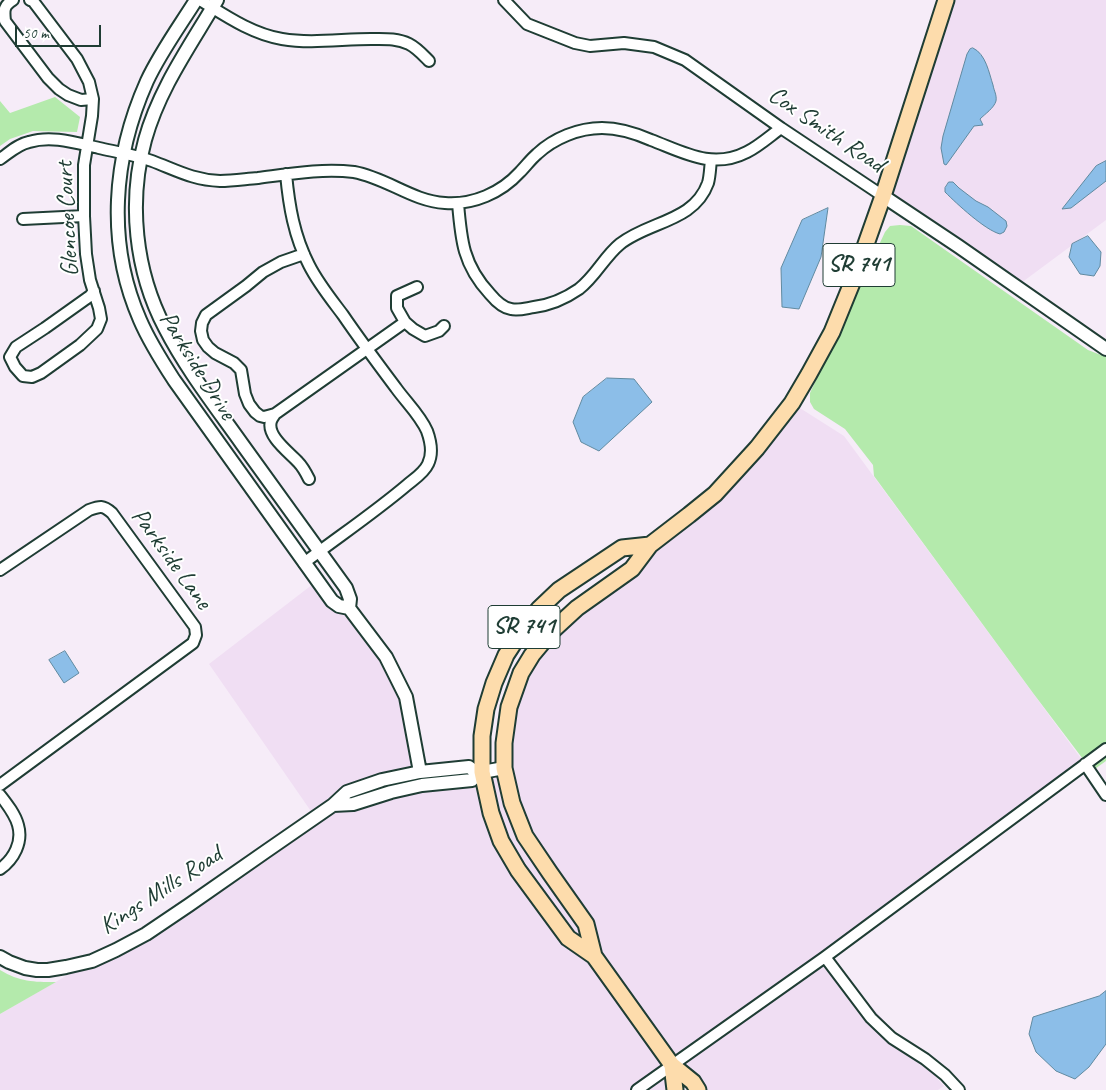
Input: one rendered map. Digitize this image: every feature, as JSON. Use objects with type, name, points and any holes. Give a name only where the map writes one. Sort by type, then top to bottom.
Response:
[{"type":"main road","name":"SR 741","points":[[594,956],[586,924],[525,836],[512,803],[504,768],[504,743],[509,707],[521,673],[552,631],[577,608],[632,569],[650,544],[715,494],[757,448],[792,403],[832,332],[854,278],[883,196],[946,0]]},
{"type":"main road","name":"SR 741","points":[[650,544],[622,548],[560,590],[539,609],[523,629],[506,655],[494,683],[486,710],[479,773],[501,841],[518,870],[568,938],[594,956],[672,1065],[693,1082],[698,1090]]},
{"type":"main road","name":"SR 741","points":[[672,1065],[675,1090]]},
{"type":"street","points":[[13,0],[8,3],[4,10],[4,21],[48,78],[68,95],[81,100],[92,99]]},
{"type":"street","name":"Glencoe Court","points":[[30,0],[33,1],[77,59],[86,74],[92,99],[92,116],[84,165],[84,216],[86,254],[90,280],[94,291],[99,308],[100,319],[97,329],[80,345],[41,373],[32,377],[23,376],[15,367],[10,357],[16,347],[90,296],[94,291]]},
{"type":"street","name":"Parkside Drive","points":[[196,0],[148,80],[134,111],[123,153],[117,203],[118,229],[126,279],[140,320],[155,350],[174,380],[332,601],[339,606],[349,608],[386,657],[406,697],[420,772]]},
{"type":"street","points":[[200,0],[215,4],[243,26],[276,38],[301,41],[392,39],[409,44],[429,60]]},
{"type":"street","name":"Cox Smith Road","points":[[504,0],[527,24],[575,43],[590,46],[624,43],[654,47],[685,60],[780,128],[966,252],[1106,349]]},
{"type":"street","name":"Parkside Drive","points":[[215,4],[163,91],[153,115],[141,157],[136,201],[136,227],[145,279],[153,304],[177,350],[346,588],[350,599],[349,608]]},
{"type":"street","points":[[0,159],[26,142],[41,139],[59,140],[141,157],[187,175],[204,179],[238,180],[319,171],[337,171],[355,173],[382,180],[410,194],[428,200],[445,203],[463,203],[497,191],[520,172],[538,153],[552,143],[567,135],[584,130],[618,129],[635,133],[696,158],[711,160],[736,157],[748,152],[780,128]]},
{"type":"street","points":[[458,203],[463,247],[470,264],[484,287],[496,300],[510,310],[539,306],[557,301],[574,293],[594,274],[606,257],[628,238],[688,210],[700,198],[708,182],[711,160]]},
{"type":"street","points":[[286,174],[293,224],[298,241],[309,265],[367,348],[422,421],[430,440],[431,449],[431,458],[428,466],[422,472],[404,488],[304,563]]},
{"type":"street","points":[[23,219],[84,216]]},
{"type":"street","points":[[304,254],[281,262],[263,272],[206,315],[202,323],[203,340],[208,347],[234,363],[241,370],[245,394],[249,404],[260,416],[264,417],[275,414],[405,322]]},
{"type":"street","points":[[416,287],[397,296],[396,308],[405,322],[425,336],[439,331],[444,326]]},
{"type":"street","points":[[275,414],[270,425],[275,438],[298,462],[309,479]]},
{"type":"street","name":"Parkside Lane","points":[[0,570],[89,510],[99,506],[106,508],[112,513],[195,627],[196,635],[193,642],[0,785]]},
{"type":"street","points":[[637,1090],[825,958],[1106,748]]},
{"type":"street","points":[[1085,764],[1106,794]]},
{"type":"street","name":"Kings Mills Road","points":[[0,957],[25,968],[37,970],[48,970],[92,961],[146,934],[333,806],[347,792],[382,780],[420,772],[469,767],[479,773]]},
{"type":"street","name":"Kings Mills Road","points":[[333,806],[352,804],[422,785],[472,780],[479,773],[504,768]]},
{"type":"street","points":[[0,795],[18,825],[20,839],[16,852],[5,866],[0,869]]},
{"type":"street","points":[[825,958],[871,1018],[892,1038],[926,1059],[959,1090]]},
{"type":"shaded area","points":[[946,0],[1106,0],[1106,220],[1017,286],[883,196]]},
{"type":"shaded area","points":[[792,403],[844,436],[1085,764],[826,957],[944,1086],[938,1090],[698,1090],[673,1066],[675,1090],[0,1090],[0,1014],[92,961],[116,950],[315,817],[209,664],[317,581],[349,608],[406,697],[422,785],[503,768],[504,743],[532,655],[689,515]]},
{"type":"green space","points":[[55,97],[80,117],[77,132],[33,131],[10,139],[0,146],[0,101],[10,113]]},
{"type":"green space","points":[[890,226],[911,226],[1088,350],[1106,357],[1106,761],[1092,771],[874,476],[873,465],[845,429],[814,409],[810,402],[810,393],[885,232]]},
{"type":"green space","points":[[0,970],[27,981],[56,982],[0,1014]]},
{"type":"water","points":[[973,48],[981,55],[986,64],[996,95],[996,101],[980,119],[983,125],[974,126],[946,165],[944,164],[941,148],[943,136],[967,54]]},
{"type":"water","points":[[1106,161],[1106,181],[1071,208],[1062,209],[1096,166]]},
{"type":"water","points":[[949,182],[953,182],[976,201],[988,207],[1006,221],[1007,226],[1004,232],[1000,234],[994,232],[971,216],[945,192]]},
{"type":"water","points":[[828,208],[821,257],[799,309],[782,307],[781,268],[802,220]]},
{"type":"water","points":[[1088,236],[1101,252],[1100,266],[1094,276],[1080,274],[1069,257],[1072,244]]},
{"type":"water","points":[[607,378],[634,379],[652,402],[599,451],[581,442],[573,422],[583,397]]},
{"type":"water","points":[[65,651],[79,673],[64,683],[49,660]]},
{"type":"water","points":[[1106,991],[1106,1044],[1089,1067],[1075,1079],[1056,1071],[1036,1052],[1029,1034],[1033,1017],[1099,996]]}]
